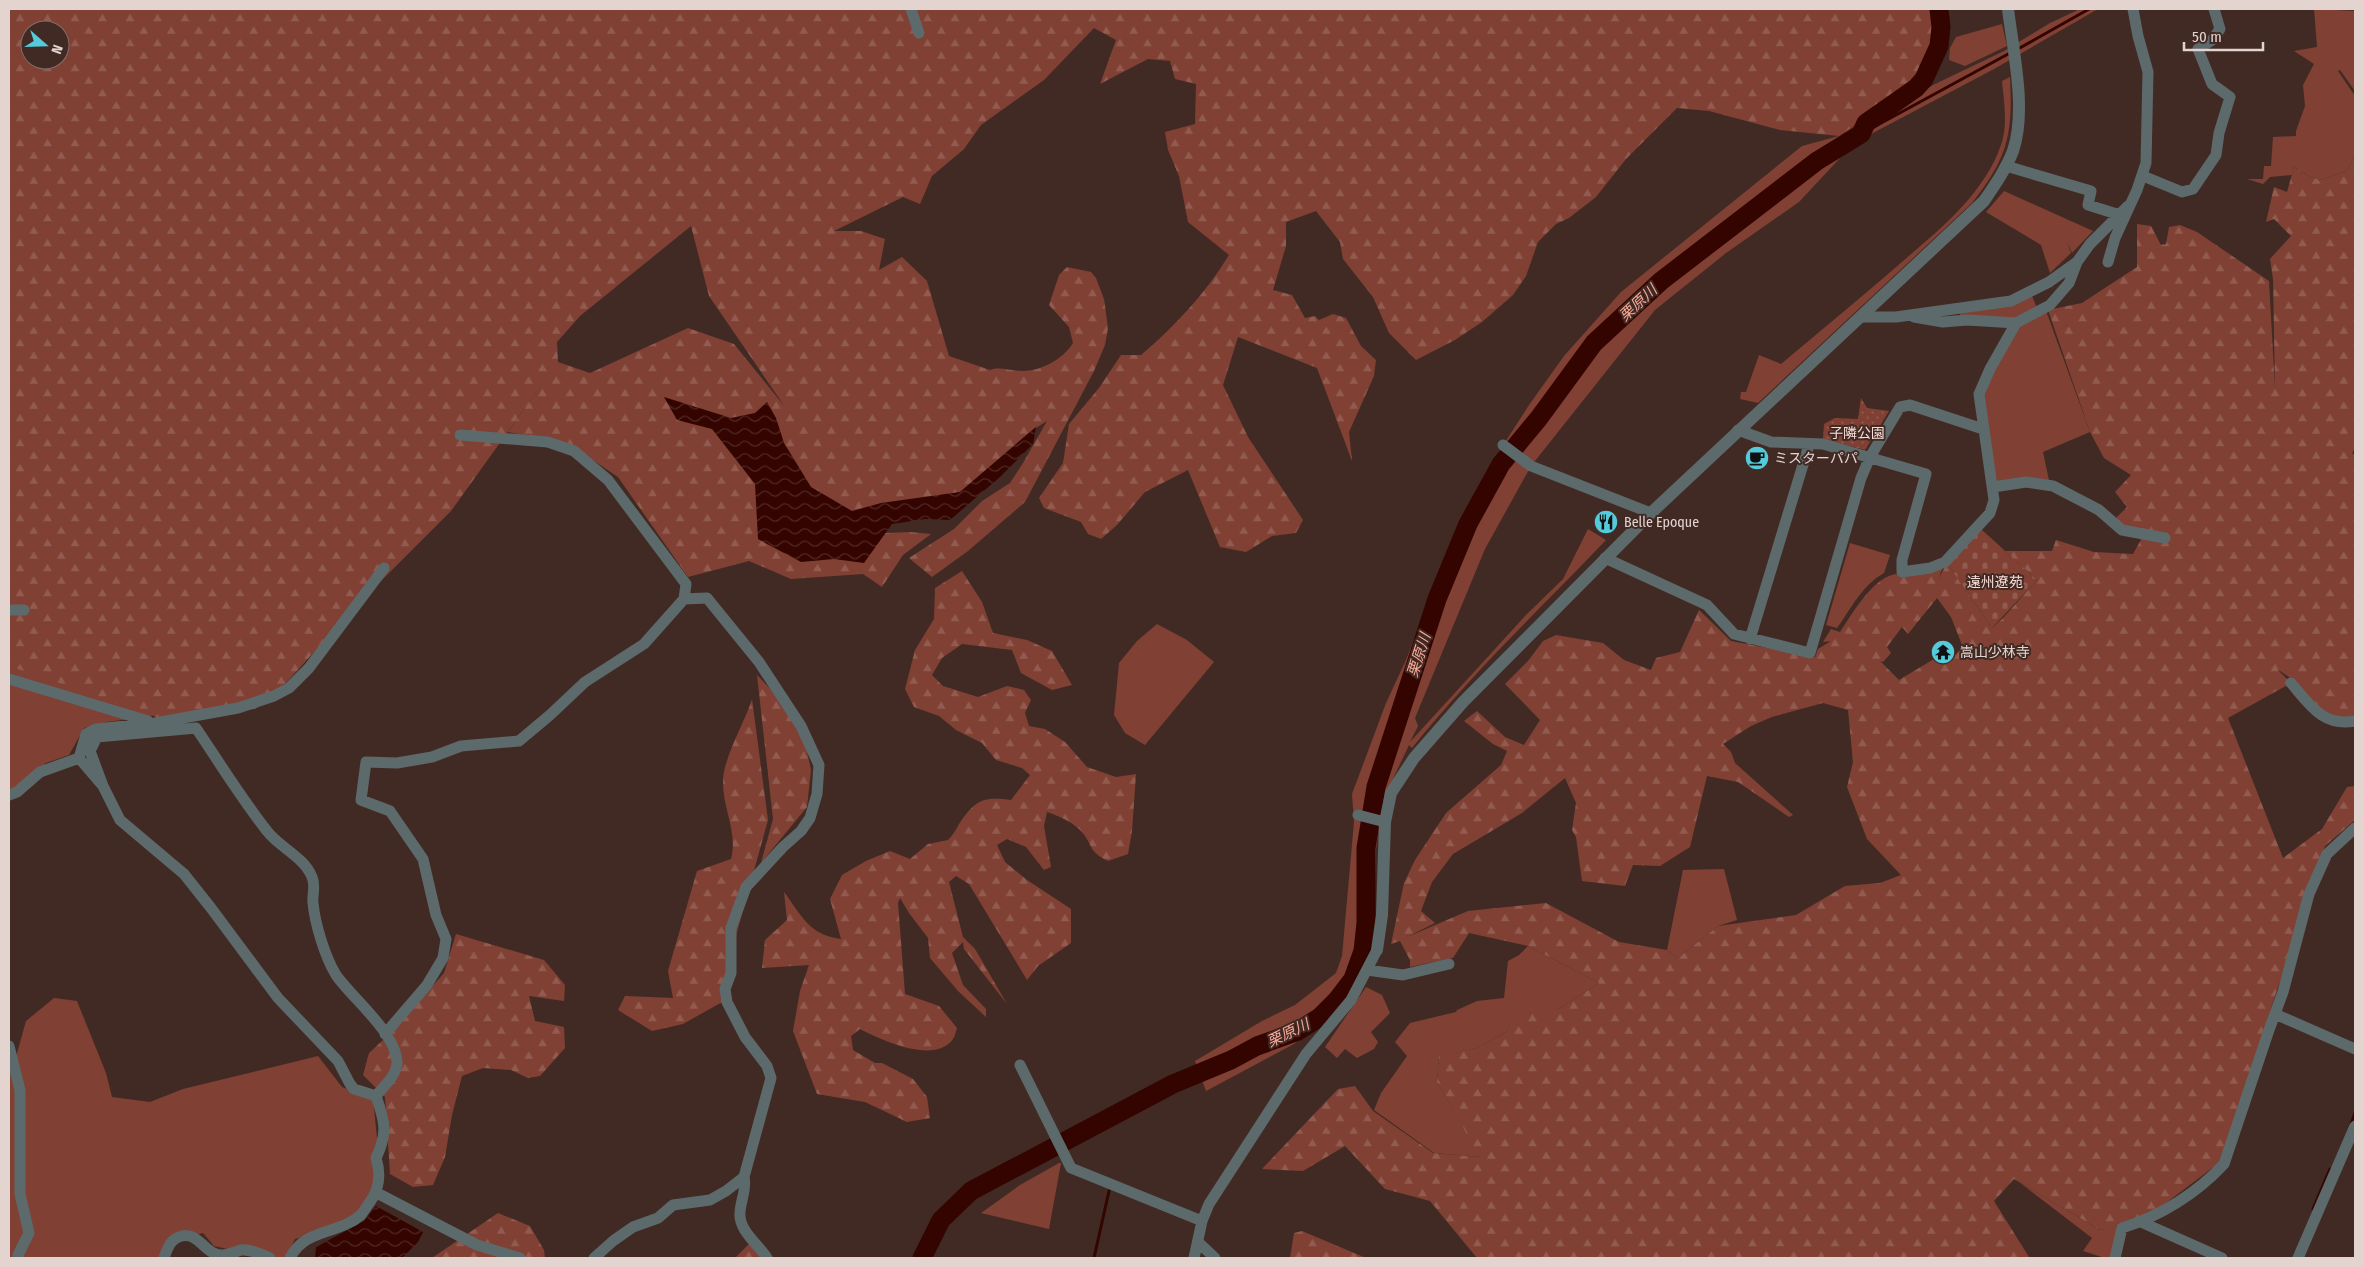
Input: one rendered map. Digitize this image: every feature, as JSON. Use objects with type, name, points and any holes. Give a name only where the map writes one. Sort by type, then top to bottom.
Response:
[{"type":"street","points":[[911,9],[919,33]]},
{"type":"street","points":[[1194,1258],[1202,1221],[1209,1204],[1306,1054],[1351,1000],[1377,950],[1382,915],[1381,821],[1391,793],[1414,758],[1463,702],[1605,558],[1738,430],[1984,201],[2006,166],[2018,129],[2015,60],[2008,9]]},
{"type":"street","points":[[2108,262],[2124,211],[2143,176],[2146,156],[2148,72],[2133,9]]},
{"type":"street","points":[[2143,176],[2182,192],[2193,189],[2216,154],[2219,133],[2230,97],[2212,84],[2198,49],[2212,40],[2220,29],[2214,9]]},
{"type":"street","points":[[2006,166],[2091,191],[2088,205],[2124,211]]},
{"type":"street","points":[[1906,315],[1943,322],[1967,320],[2016,323],[2050,305],[2069,282],[2077,262],[2090,244],[2124,211]]},
{"type":"street","points":[[1861,317],[1906,315],[2011,301],[2049,282],[2077,262]]},
{"type":"street","points":[[1738,430],[1771,442],[1809,445],[1823,444],[1926,474],[1902,560],[1902,572],[1930,568],[1944,562],[1990,514],[1994,500],[1993,487],[1979,394],[1990,369],[2016,323]]},
{"type":"street","points":[[1605,558],[1707,605],[1734,634],[1810,653],[1861,478],[1870,457],[1900,407],[1910,405],[1983,429]]},
{"type":"street","points":[[385,1034],[427,985],[443,958],[446,939],[436,915],[423,859],[390,811],[361,800],[366,762],[397,763],[432,757],[461,746],[519,741],[589,679],[644,644],[684,599],[686,584],[608,480],[574,451],[548,442],[460,435]]},
{"type":"street","points":[[1502,445],[1531,466],[1651,513]]},
{"type":"street","points":[[1750,639],[1809,445]]},
{"type":"street","points":[[1993,487],[2026,482],[2053,486],[2100,510],[2122,530],[2165,538]]},
{"type":"street","points":[[79,758],[86,734],[96,729],[155,723],[257,704],[289,688],[309,668],[384,568]]},
{"type":"street","points":[[684,599],[707,598],[754,654],[801,726],[819,765],[817,794],[810,818],[802,831],[783,846],[746,887],[731,928],[732,973],[725,989],[727,1002],[744,1037],[767,1066],[771,1078],[744,1177],[746,1184],[740,1214],[746,1232],[767,1258]]},
{"type":"street","points":[[9,610],[24,610]]},
{"type":"street","points":[[9,679],[155,723]]},
{"type":"street","points":[[2291,683],[2321,715],[2341,724],[2355,721]]},
{"type":"street","points":[[196,728],[268,832],[303,864],[312,876],[314,887],[312,902],[327,957],[336,975],[385,1034],[391,1044],[397,1062],[394,1073],[376,1096],[354,1089],[338,1061],[278,998],[184,874],[120,820],[103,786],[90,751],[97,737],[196,728]]},
{"type":"street","points":[[79,758],[103,786]]},
{"type":"street","points":[[9,795],[16,792],[40,772],[79,758]]},
{"type":"street","points":[[1358,815],[1381,821]]},
{"type":"street","points":[[2115,1258],[2122,1228],[2141,1222],[2180,1201],[2210,1179],[2224,1164],[2284,992],[2309,894],[2327,854],[2355,828]]},
{"type":"street","points":[[1367,970],[1402,975],[1449,964]]},
{"type":"street","points":[[2276,1014],[2355,1049]]},
{"type":"street","points":[[9,1046],[20,1090],[20,1194],[29,1233],[15,1255]]},
{"type":"street","points":[[1020,1066],[1071,1168],[1202,1221]]},
{"type":"street","points":[[290,1258],[295,1248],[305,1239],[348,1222],[361,1214],[380,1194],[380,1171],[376,1158],[384,1142],[386,1132],[376,1096]]},
{"type":"street","points":[[2298,1258],[2355,1126]]},
{"type":"street","points":[[594,1258],[633,1227],[658,1218],[672,1205],[710,1200],[726,1191],[744,1177]]},
{"type":"street","points":[[380,1194],[478,1245],[520,1258]]},
{"type":"street","points":[[2141,1222],[2222,1258]]},
{"type":"street","points":[[164,1258],[170,1242],[175,1238],[186,1235],[194,1237],[207,1250],[221,1255],[244,1250],[270,1258]]},
{"type":"street","points":[[1198,1242],[1215,1258]]},
{"type":"green space","points":[[9,9],[1932,9],[1936,48],[1921,77],[1880,109],[1839,136],[1780,130],[1709,111],[1677,108],[1626,159],[1596,197],[1569,218],[1556,224],[1538,242],[1526,276],[1513,295],[1482,322],[1455,340],[1416,360],[1389,333],[1373,297],[1343,259],[1340,242],[1316,211],[1286,222],[1286,246],[1273,290],[1292,295],[1305,318],[1315,316],[1319,320],[1333,314],[1346,318],[1361,346],[1376,360],[1374,376],[1349,432],[1352,461],[1317,368],[1238,337],[1223,385],[1248,437],[1303,520],[1296,533],[1272,536],[1246,552],[1220,547],[1188,470],[1145,492],[1117,525],[1101,539],[1088,534],[1081,522],[1044,508],[1039,498],[1063,463],[1069,424],[1099,388],[1121,355],[1141,355],[1153,344],[1200,296],[1229,255],[1188,222],[1179,176],[1168,150],[1165,132],[1195,124],[1196,84],[1175,79],[1170,61],[1148,59],[1100,84],[1116,40],[1094,28],[1044,80],[981,125],[964,149],[932,176],[920,204],[903,197],[834,231],[861,231],[885,239],[879,270],[902,257],[927,281],[949,356],[990,370],[1022,371],[1037,369],[1051,363],[1064,354],[1073,343],[1069,327],[1049,305],[1059,275],[1067,267],[1091,272],[1096,278],[1104,299],[1108,328],[1105,345],[1094,371],[1025,502],[968,551],[932,577],[909,558],[954,529],[982,501],[1010,483],[1047,421],[1031,431],[960,492],[866,509],[885,533],[910,532],[931,534],[903,555],[882,587],[863,574],[791,579],[749,561],[688,577],[618,477],[569,444],[508,432],[555,366],[451,511],[357,605],[274,696],[255,709],[188,717],[155,717],[9,666]],"holes":[[[691,226],[709,296],[785,407],[734,344],[688,328],[590,373],[558,362],[557,342],[580,316]]]},
{"type":"green space","points":[[2080,9],[2098,9],[1994,69],[1854,143],[1799,202],[1726,253],[1655,310],[1531,466],[1485,549],[1415,718],[1418,726],[1410,742],[1527,614],[1563,579],[1588,529],[1606,540],[1482,668],[1412,748],[1409,745],[1383,800],[1376,849],[1374,926],[1366,962],[1343,1003],[1294,1044],[1206,1091],[1195,1061],[1262,1021],[1295,1005],[1336,973],[1342,956],[1354,822],[1352,794],[1386,703],[1406,660],[1445,559],[1469,504],[1487,470],[1529,405],[1564,356],[1621,292],[1802,146],[1839,136],[1884,109],[1911,99],[1933,85],[2004,51],[2050,23]]},
{"type":"green space","points":[[2314,9],[2355,11],[2355,91],[2340,70],[2338,71],[2355,96],[2355,156],[2346,171],[2320,180],[2294,167],[2292,175],[2270,177],[2263,184],[2247,179],[2263,179],[2264,166],[2271,166],[2273,137],[2296,136],[2305,106],[2303,85],[2314,64],[2294,51],[2317,47]]},
{"type":"green space","points":[[2002,24],[2007,46],[1965,66],[1949,60],[1950,48],[1956,37]]},
{"type":"green space","points":[[2010,77],[2010,114],[2006,144],[1994,172],[1972,203],[1758,403],[1740,399],[1741,392],[1746,392],[1759,355],[1781,364],[1926,241],[1970,198],[1993,164],[2001,145],[2005,122],[2002,81]]},
{"type":"green space","points":[[1824,148],[1839,150],[1679,274],[1648,301],[1632,313],[1614,320],[1626,303],[1796,166]]},
{"type":"green space","points":[[2355,156],[2355,447],[2352,454],[2355,454],[2355,719],[2345,720],[2317,708],[2295,681],[2277,669],[2291,683],[2228,718],[2283,858],[2322,829],[2347,787],[2355,786],[2355,820],[2325,846],[2220,1162],[2141,1222],[2100,1230],[2014,1179],[1994,1201],[2029,1257],[2032,1258],[1477,1258],[1430,1201],[1385,1189],[1345,1146],[1303,1171],[1262,1169],[1338,1089],[1355,1086],[1373,1111],[1433,1153],[1480,1157],[1437,1082],[1439,1056],[1477,1048],[1506,1032],[1515,1012],[1456,1012],[1457,1010],[1557,1010],[1599,983],[1528,946],[1469,933],[1453,958],[1410,967],[1410,960],[1400,941],[1391,944],[1404,883],[1415,860],[1446,813],[1501,765],[1507,751],[1493,744],[1464,721],[1477,711],[1505,737],[1524,745],[1540,720],[1505,684],[1528,661],[1543,641],[1556,635],[1603,643],[1624,660],[1651,670],[1656,658],[1680,652],[1699,610],[1731,641],[1815,657],[1818,649],[1831,641],[1823,642],[1831,629],[1840,632],[1858,605],[1874,586],[1892,575],[1944,563],[1939,578],[1947,563],[1992,628],[2037,580],[2005,551],[2052,551],[2056,540],[2094,552],[2133,554],[2143,536],[2113,521],[2127,507],[2115,492],[2131,475],[2104,458],[2090,432],[2048,310],[2082,303],[2137,267],[2137,224],[2151,226],[2161,245],[2166,244],[2169,227],[2180,225],[2197,232],[2269,281],[2275,389],[2273,279],[2270,259],[2291,236],[2274,219],[2266,222],[2274,187],[2287,192],[2294,167],[2320,180],[2346,171]],"holes":[[[1937,598],[1951,617],[1962,645],[1960,650],[1948,662],[1934,659],[1899,680],[1880,661],[1883,662],[1891,653],[1887,647],[1902,627],[1908,634]],[[1823,703],[1848,710],[1853,762],[1847,787],[1867,839],[1901,875],[1880,883],[1845,886],[1796,915],[1718,926],[1678,958],[1667,950],[1619,942],[1546,903],[1468,911],[1407,937],[1435,923],[1421,911],[1432,882],[1453,854],[1522,813],[1565,778],[1576,803],[1572,830],[1576,837],[1582,881],[1625,886],[1633,865],[1660,866],[1690,847],[1707,776],[1738,782],[1789,817],[1793,815],[1735,763],[1731,752],[1723,744],[1751,726],[1772,717]]]},
{"type":"green space","points":[[2004,191],[2093,231],[2072,253],[2067,242],[2071,253],[2050,273],[2041,245],[1986,212]]},
{"type":"green space","points":[[2032,296],[2037,308],[2017,320],[1961,318],[1959,310]]},
{"type":"green space","points":[[2045,308],[2090,432],[2043,452],[2050,485],[1998,486],[1979,397],[2016,323]]},
{"type":"green space","name":"子隣公園","points":[[1861,398],[1867,408],[1889,411],[1865,450],[1823,439],[1824,424],[1835,418],[1858,419]]},
{"type":"green space","name":"遠州遼苑","points":[[1981,529],[2037,580],[1992,628],[1947,563]]},
{"type":"green space","points":[[1850,543],[1890,555],[1884,573],[1869,584],[1857,598],[1837,628],[1826,625]]},
{"type":"green space","points":[[962,571],[982,602],[993,633],[1027,640],[1052,651],[1072,685],[1052,690],[1021,673],[1012,650],[962,644],[942,658],[932,675],[943,686],[978,697],[1007,686],[1024,690],[1031,700],[1025,713],[1029,726],[1045,729],[1065,742],[1087,767],[1116,777],[1136,774],[1132,831],[1128,854],[1108,861],[1094,851],[1086,837],[1074,825],[1061,817],[1047,812],[1044,826],[1051,867],[1044,870],[1026,847],[1007,839],[997,845],[1005,862],[1027,880],[1071,909],[1071,943],[1038,966],[1027,980],[969,884],[956,876],[949,882],[963,937],[975,949],[1007,1004],[964,949],[963,942],[952,953],[963,985],[986,1009],[986,1017],[958,991],[930,958],[928,938],[900,898],[898,903],[905,994],[939,1006],[957,1028],[955,1035],[945,1046],[934,1050],[908,1048],[881,1039],[860,1029],[851,1036],[853,1050],[875,1063],[882,1063],[913,1079],[927,1097],[930,1118],[907,1122],[865,1102],[817,1094],[793,1031],[800,991],[809,965],[762,968],[765,940],[787,920],[784,892],[807,923],[814,929],[830,937],[841,939],[830,899],[842,875],[866,861],[890,851],[910,859],[928,844],[948,840],[965,816],[980,801],[993,799],[1011,800],[1030,775],[1022,768],[996,760],[982,743],[956,730],[939,716],[914,707],[905,689],[915,650],[934,619],[935,588]]},
{"type":"green space","points":[[9,622],[223,706],[107,722],[84,728],[69,755],[46,763],[9,793]]},
{"type":"green space","points":[[1157,624],[1187,640],[1214,662],[1145,745],[1125,733],[1114,715],[1119,663],[1137,641]]},
{"type":"green space","points":[[757,675],[776,695],[797,724],[806,747],[811,770],[807,807],[761,863],[773,819]]},
{"type":"green space","points":[[752,699],[768,820],[722,986],[724,1001],[683,1024],[652,1031],[618,1010],[625,996],[673,998],[668,971],[697,871],[731,859],[733,840],[725,802],[724,774],[730,752]]},
{"type":"green space","points":[[1724,869],[1737,920],[1718,926],[1678,958],[1667,950],[1683,870]]},
{"type":"green space","points":[[456,934],[544,960],[565,985],[564,1001],[529,996],[535,1021],[564,1027],[565,1048],[540,1076],[528,1078],[511,1070],[483,1068],[462,1076],[452,1115],[445,1157],[433,1185],[413,1187],[390,1174],[385,1097],[363,1075],[369,1053],[394,1030],[444,973]]},
{"type":"green space","points":[[1528,946],[1599,983],[1557,1010],[1457,1010],[1477,1001],[1504,998],[1508,961],[1519,955]]},
{"type":"green space","points":[[1366,987],[1382,995],[1390,1013],[1371,1032],[1378,1042],[1374,1049],[1357,1058],[1345,1049],[1337,1058],[1325,1047]]},
{"type":"green space","points":[[54,998],[77,1001],[106,1073],[112,1097],[150,1102],[183,1089],[318,1056],[342,1087],[373,1099],[383,1196],[362,1212],[342,1223],[295,1239],[285,1258],[269,1258],[214,1246],[203,1233],[170,1242],[164,1258],[9,1258],[9,1058],[14,1064],[26,1021]]},
{"type":"green space","points":[[1456,1012],[1516,1012],[1506,1032],[1477,1048],[1439,1057],[1437,1082],[1481,1157],[1434,1153],[1374,1110],[1381,1093],[1407,1056],[1395,1042],[1410,1023]]},
{"type":"green space","points":[[1061,1163],[1049,1229],[981,1213],[1020,1185]]},
{"type":"green space","points":[[2019,1182],[2100,1230],[2117,1226],[2112,1258],[2105,1258],[2083,1251],[2092,1238]]},
{"type":"green space","points":[[498,1213],[530,1226],[544,1250],[545,1258],[432,1258]]},
{"type":"green space","points":[[1302,1231],[1366,1258],[1290,1258],[1294,1233]]},
{"type":"green space","points":[[751,1242],[762,1246],[774,1258],[735,1258]]},
{"type":"water","points":[[664,397],[731,418],[755,413],[767,402],[776,418],[784,443],[811,487],[852,511],[881,503],[960,492],[1036,427],[1033,444],[1000,477],[950,520],[925,519],[892,524],[864,563],[834,559],[801,562],[758,539],[755,484],[712,429],[677,420]]},
{"type":"water","points":[[376,1206],[423,1232],[418,1242],[402,1258],[315,1258],[316,1247],[364,1221]]},
{"type":"waterway","name":"栗原川","points":[[922,1258],[941,1220],[971,1191],[1173,1084],[1231,1060],[1257,1046],[1298,1031],[1320,1017],[1337,1000],[1353,979],[1363,951],[1366,923],[1366,848],[1376,787],[1437,599],[1468,524],[1501,464],[1539,418],[1594,343],[1661,281],[1817,161],[1861,134],[1866,123],[1916,88],[1924,79],[1939,46],[1941,27],[1939,9]]},
{"type":"waterway","points":[[2018,49],[2089,9]]},
{"type":"waterway","points":[[1861,134],[2010,53]]},
{"type":"waterway","points":[[2351,1124],[2355,1113]]},
{"type":"waterway","points":[[2313,1209],[2330,1169]]},
{"type":"waterway","points":[[1094,1258],[1109,1191]]},
{"type":"place","name":"ミスターパパ","points":[[1757,458]]},
{"type":"place","name":"Belle Epoque","points":[[1606,522]]},
{"type":"place","name":"嵩山少林寺","points":[[1943,652]]}]
